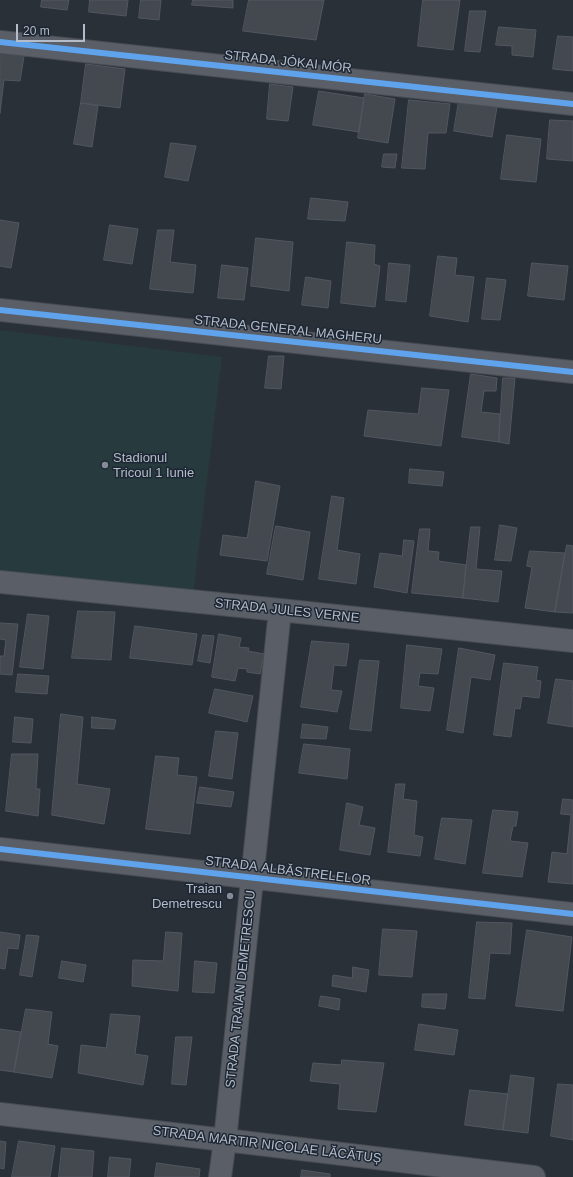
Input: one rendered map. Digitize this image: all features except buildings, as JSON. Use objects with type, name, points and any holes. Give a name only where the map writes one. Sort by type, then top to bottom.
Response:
[{"type":"street","name":"STRADA JÓKAI MÓR","points":[[0,42],[573,104]]},
{"type":"street","name":"STRADA GENERAL MAGHERU","points":[[0,310],[573,372]]},
{"type":"street","name":"STRADA JULES VERNE","points":[[0,582],[573,641]]},
{"type":"street","name":"STRADA TRAIAN DEMETRESCU","points":[[220,1177],[253,878],[280,610]]},
{"type":"street","name":"STRADA ALBĂSTRELELOR","points":[[0,850],[573,914]]},
{"type":"street","name":"STRADA MARTIR NICOLAE LĂCĂTUȘ","points":[[0,1114],[534,1177]]},
{"type":"green space","name":"Stadionul Tricoul 1 Iunie","points":[[0,330],[222,357],[193,595],[0,572]]},
{"type":"cycle path","points":[[0,42],[573,104]]},
{"type":"cycle path","points":[[0,310],[573,372]]},
{"type":"cycle path","points":[[0,849],[573,914]]},
{"type":"place","name":"Stadionul Tricoul 1 Iunie","points":[[105,465]]},
{"type":"place","name":"Traian Demetrescu","points":[[230,896]]}]
